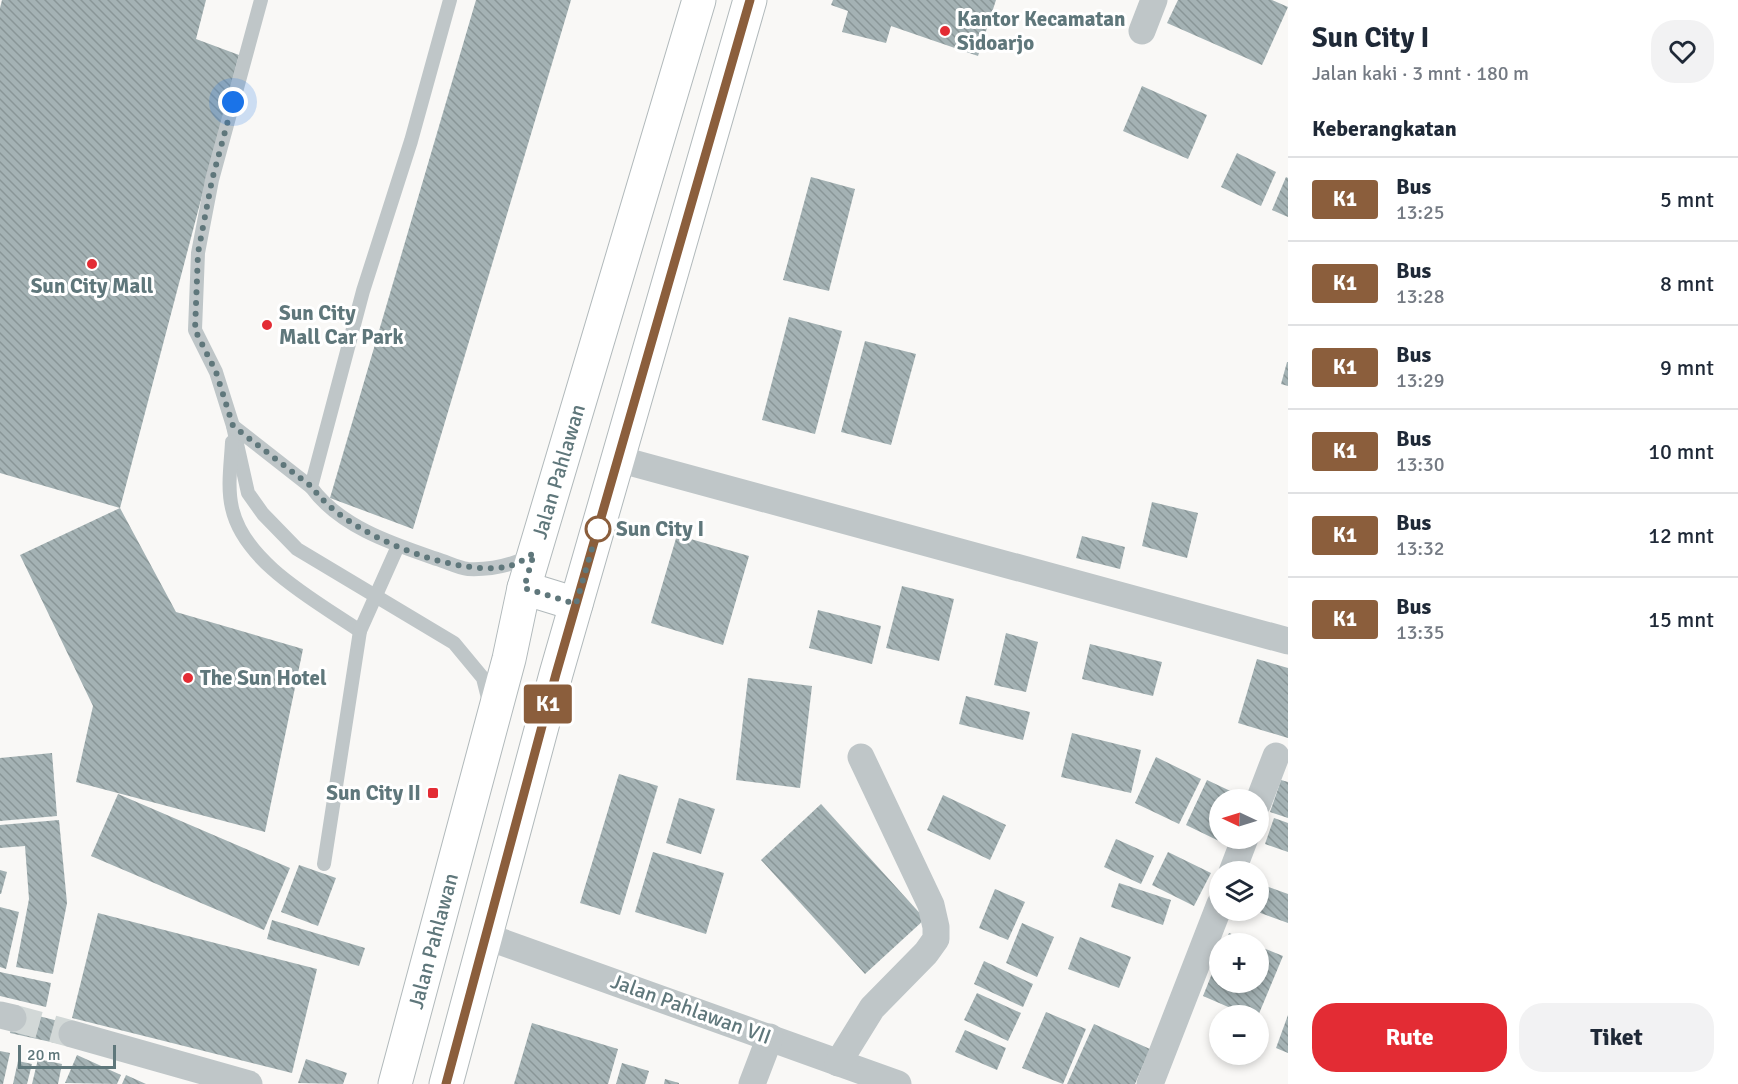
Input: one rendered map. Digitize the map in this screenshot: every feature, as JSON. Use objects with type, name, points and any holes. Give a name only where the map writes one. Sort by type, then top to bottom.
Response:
[{"type":"main road","name":"Jalan Pahlawan","points":[[395,1084],[493,717],[524,588],[699,0]]},
{"type":"main road","points":[[446,1084],[556,674],[750,0]]},
{"type":"main road","points":[[524,588],[576,604]]},
{"type":"main road","points":[[508,659],[556,674]]},
{"type":"street","points":[[1142,31],[1154,0]]},
{"type":"street","points":[[618,459],[1288,641]]},
{"type":"street","points":[[1263,789],[1276,756]]},
{"type":"street","points":[[838,1062],[872,1008],[926,953],[936,939],[931,905],[861,757]]},
{"type":"street","points":[[1150,1084],[1213,921]]},
{"type":"street","name":"Jalan Pahlawan VII","points":[[485,936],[897,1084]]},
{"type":"street","points":[[72,1034],[249,1084]]},
{"type":"street","points":[[753,1084],[770,1037]]},
{"type":"lane","points":[[261,0],[212,180],[198,253],[195,330],[216,372],[233,426],[248,493],[263,514],[297,549],[454,643],[483,678],[493,717]]},
{"type":"lane","points":[[312,487],[363,291],[411,141],[450,0]]},
{"type":"lane","points":[[233,426],[312,487],[318,496],[349,521],[398,546],[466,569],[507,567],[534,553]]},
{"type":"lane","points":[[233,426],[232,508],[244,537],[263,560],[285,580],[360,631]]},
{"type":"lane","points":[[324,864],[360,631],[373,596],[398,546]]},
{"type":"building","name":"Sun City Mall","points":[[2,0],[206,0],[196,39],[239,55],[120,508],[0,473],[0,8]]},
{"type":"building","points":[[476,0],[571,0],[413,529],[330,498]]},
{"type":"building","name":"Kantor Kecamatan Sidoarjo","points":[[833,0],[996,0],[978,56],[891,26],[886,43],[842,32],[848,11],[831,5]]},
{"type":"building","points":[[1178,0],[1272,0],[1288,7],[1262,65],[1167,23]]},
{"type":"building","points":[[1142,86],[1207,115],[1188,159],[1123,131]]},
{"type":"building","points":[[1237,153],[1276,172],[1261,206],[1221,187]]},
{"type":"building","points":[[811,177],[855,189],[829,291],[783,280]]},
{"type":"building","points":[[1286,177],[1288,178],[1288,217],[1272,210]]},
{"type":"building","points":[[789,317],[842,331],[815,434],[762,420]]},
{"type":"building","points":[[865,341],[916,354],[891,445],[841,432]]},
{"type":"building","points":[[1288,362],[1288,386],[1281,384]]},
{"type":"building","points":[[1152,502],[1198,513],[1187,558],[1142,546]]},
{"type":"building","name":"The Sun Hotel","points":[[120,508],[176,612],[303,649],[265,832],[76,782],[93,706],[20,555]]},
{"type":"building","points":[[677,535],[749,556],[723,645],[651,623]]},
{"type":"building","points":[[1082,536],[1125,547],[1120,569],[1076,558]]},
{"type":"building","points":[[902,586],[954,599],[939,661],[886,648]]},
{"type":"building","points":[[818,610],[881,626],[872,664],[809,648]]},
{"type":"building","points":[[1006,633],[1038,642],[1026,692],[994,685]]},
{"type":"building","points":[[1090,644],[1162,662],[1153,696],[1082,679]]},
{"type":"building","points":[[1257,659],[1288,668],[1288,738],[1238,723]]},
{"type":"building","points":[[748,678],[812,686],[800,788],[736,780]]},
{"type":"building","points":[[966,696],[1030,712],[1023,740],[959,724]]},
{"type":"building","points":[[1072,733],[1141,750],[1131,793],[1061,777]]},
{"type":"building","points":[[52,753],[57,816],[0,821],[0,758]]},
{"type":"building","points":[[1156,757],[1201,779],[1179,824],[1135,803]]},
{"type":"building","points":[[619,774],[658,786],[620,915],[580,903]]},
{"type":"building","points":[[1207,780],[1226,789],[1209,789],[1209,836],[1186,825]]},
{"type":"building","points":[[1281,780],[1288,782],[1288,818],[1270,812]]},
{"type":"building","points":[[118,794],[290,868],[264,930],[91,856]]},
{"type":"building","points":[[943,795],[1006,825],[990,860],[927,830]]},
{"type":"building","points":[[679,798],[715,809],[701,854],[666,843]]},
{"type":"building","points":[[821,804],[925,919],[865,974],[761,860]]},
{"type":"building","points":[[1274,818],[1288,823],[1288,852],[1269,845],[1269,832]]},
{"type":"building","points":[[59,820],[67,903],[53,974],[16,967],[29,899],[25,846],[0,848],[0,825]]},
{"type":"building","points":[[1116,839],[1154,856],[1141,884],[1104,867]]},
{"type":"building","points":[[653,852],[724,873],[706,934],[635,912]]},
{"type":"building","points":[[1168,852],[1209,872],[1209,877],[1194,906],[1152,885]]},
{"type":"building","points":[[299,865],[336,878],[318,926],[281,912]]},
{"type":"building","points":[[0,870],[7,872],[1,894],[0,894]]},
{"type":"building","points":[[1119,883],[1171,900],[1163,925],[1111,907]]},
{"type":"building","points":[[1269,887],[1288,894],[1288,923],[1269,916]]},
{"type":"building","points":[[995,889],[1025,902],[1008,940],[979,928]]},
{"type":"building","points":[[0,907],[19,912],[6,969],[0,967]]},
{"type":"building","points":[[98,913],[317,969],[292,1073],[72,1018]]},
{"type":"building","points":[[272,920],[365,948],[359,966],[267,939]]},
{"type":"building","points":[[1022,923],[1054,937],[1037,977],[1006,963]]},
{"type":"building","points":[[1080,937],[1131,957],[1119,988],[1068,969]]},
{"type":"building","points":[[1269,950],[1283,956],[1269,990]]},
{"type":"building","points":[[984,961],[1033,984],[1023,1007],[974,984]]},
{"type":"building","points":[[0,972],[51,983],[46,1007],[0,996]]},
{"type":"building","points":[[1209,981],[1209,993],[1268,993],[1263,1005],[1224,1005],[1203,996]]},
{"type":"building","points":[[977,993],[1021,1013],[1008,1041],[964,1020]]},
{"type":"building","points":[[15,1010],[74,1025],[69,1046],[10,1033]]},
{"type":"building","points":[[1046,1012],[1086,1029],[1063,1084],[1022,1068]]},
{"type":"building","points":[[1288,1015],[1288,1053],[1276,1048]]},
{"type":"building","points":[[532,1023],[618,1049],[608,1084],[514,1084]]},
{"type":"building","points":[[1094,1024],[1150,1049],[1135,1084],[1067,1084]]},
{"type":"building","points":[[965,1030],[1006,1048],[997,1070],[955,1052]]},
{"type":"building","points":[[0,1051],[10,1053],[3,1084],[0,1084]]},
{"type":"building","points":[[77,1055],[121,1075],[117,1084],[65,1083]]},
{"type":"building","points":[[38,1059],[62,1064],[58,1084],[32,1084]]},
{"type":"building","points":[[306,1059],[347,1073],[343,1084],[298,1083]]},
{"type":"building","points":[[18,1061],[32,1064],[27,1084],[13,1084]]},
{"type":"building","points":[[622,1063],[649,1071],[645,1084],[616,1084]]},
{"type":"building","points":[[126,1075],[146,1084],[122,1084]]},
{"type":"building","points":[[665,1079],[679,1083],[679,1084],[664,1084]]},
{"type":"tunnel","points":[[13,1018],[72,1034]]},
{"type":"bus line","name":"K1","points":[[446,1084],[556,674],[750,0]]},
{"type":"place","name":"Kantor Kecamatan Sidoarjo","points":[[945,31]]},
{"type":"place","name":"Sun City Mall","points":[[92,264]]},
{"type":"place","name":"Sun City Mall Car Park","points":[[267,325]]},
{"type":"place","name":"Sun City I","points":[[598,529]]},
{"type":"place","name":"The Sun Hotel","points":[[188,678]]},
{"type":"place","name":"Sun City II","points":[[433,793]]},
{"type":"route","points":[[233,102],[212,180],[198,253],[195,330],[216,372],[233,426],[312,487],[318,496],[349,521],[398,546],[466,569],[507,567],[534,553],[524,588],[576,604],[600,521],[598,529]]}]
